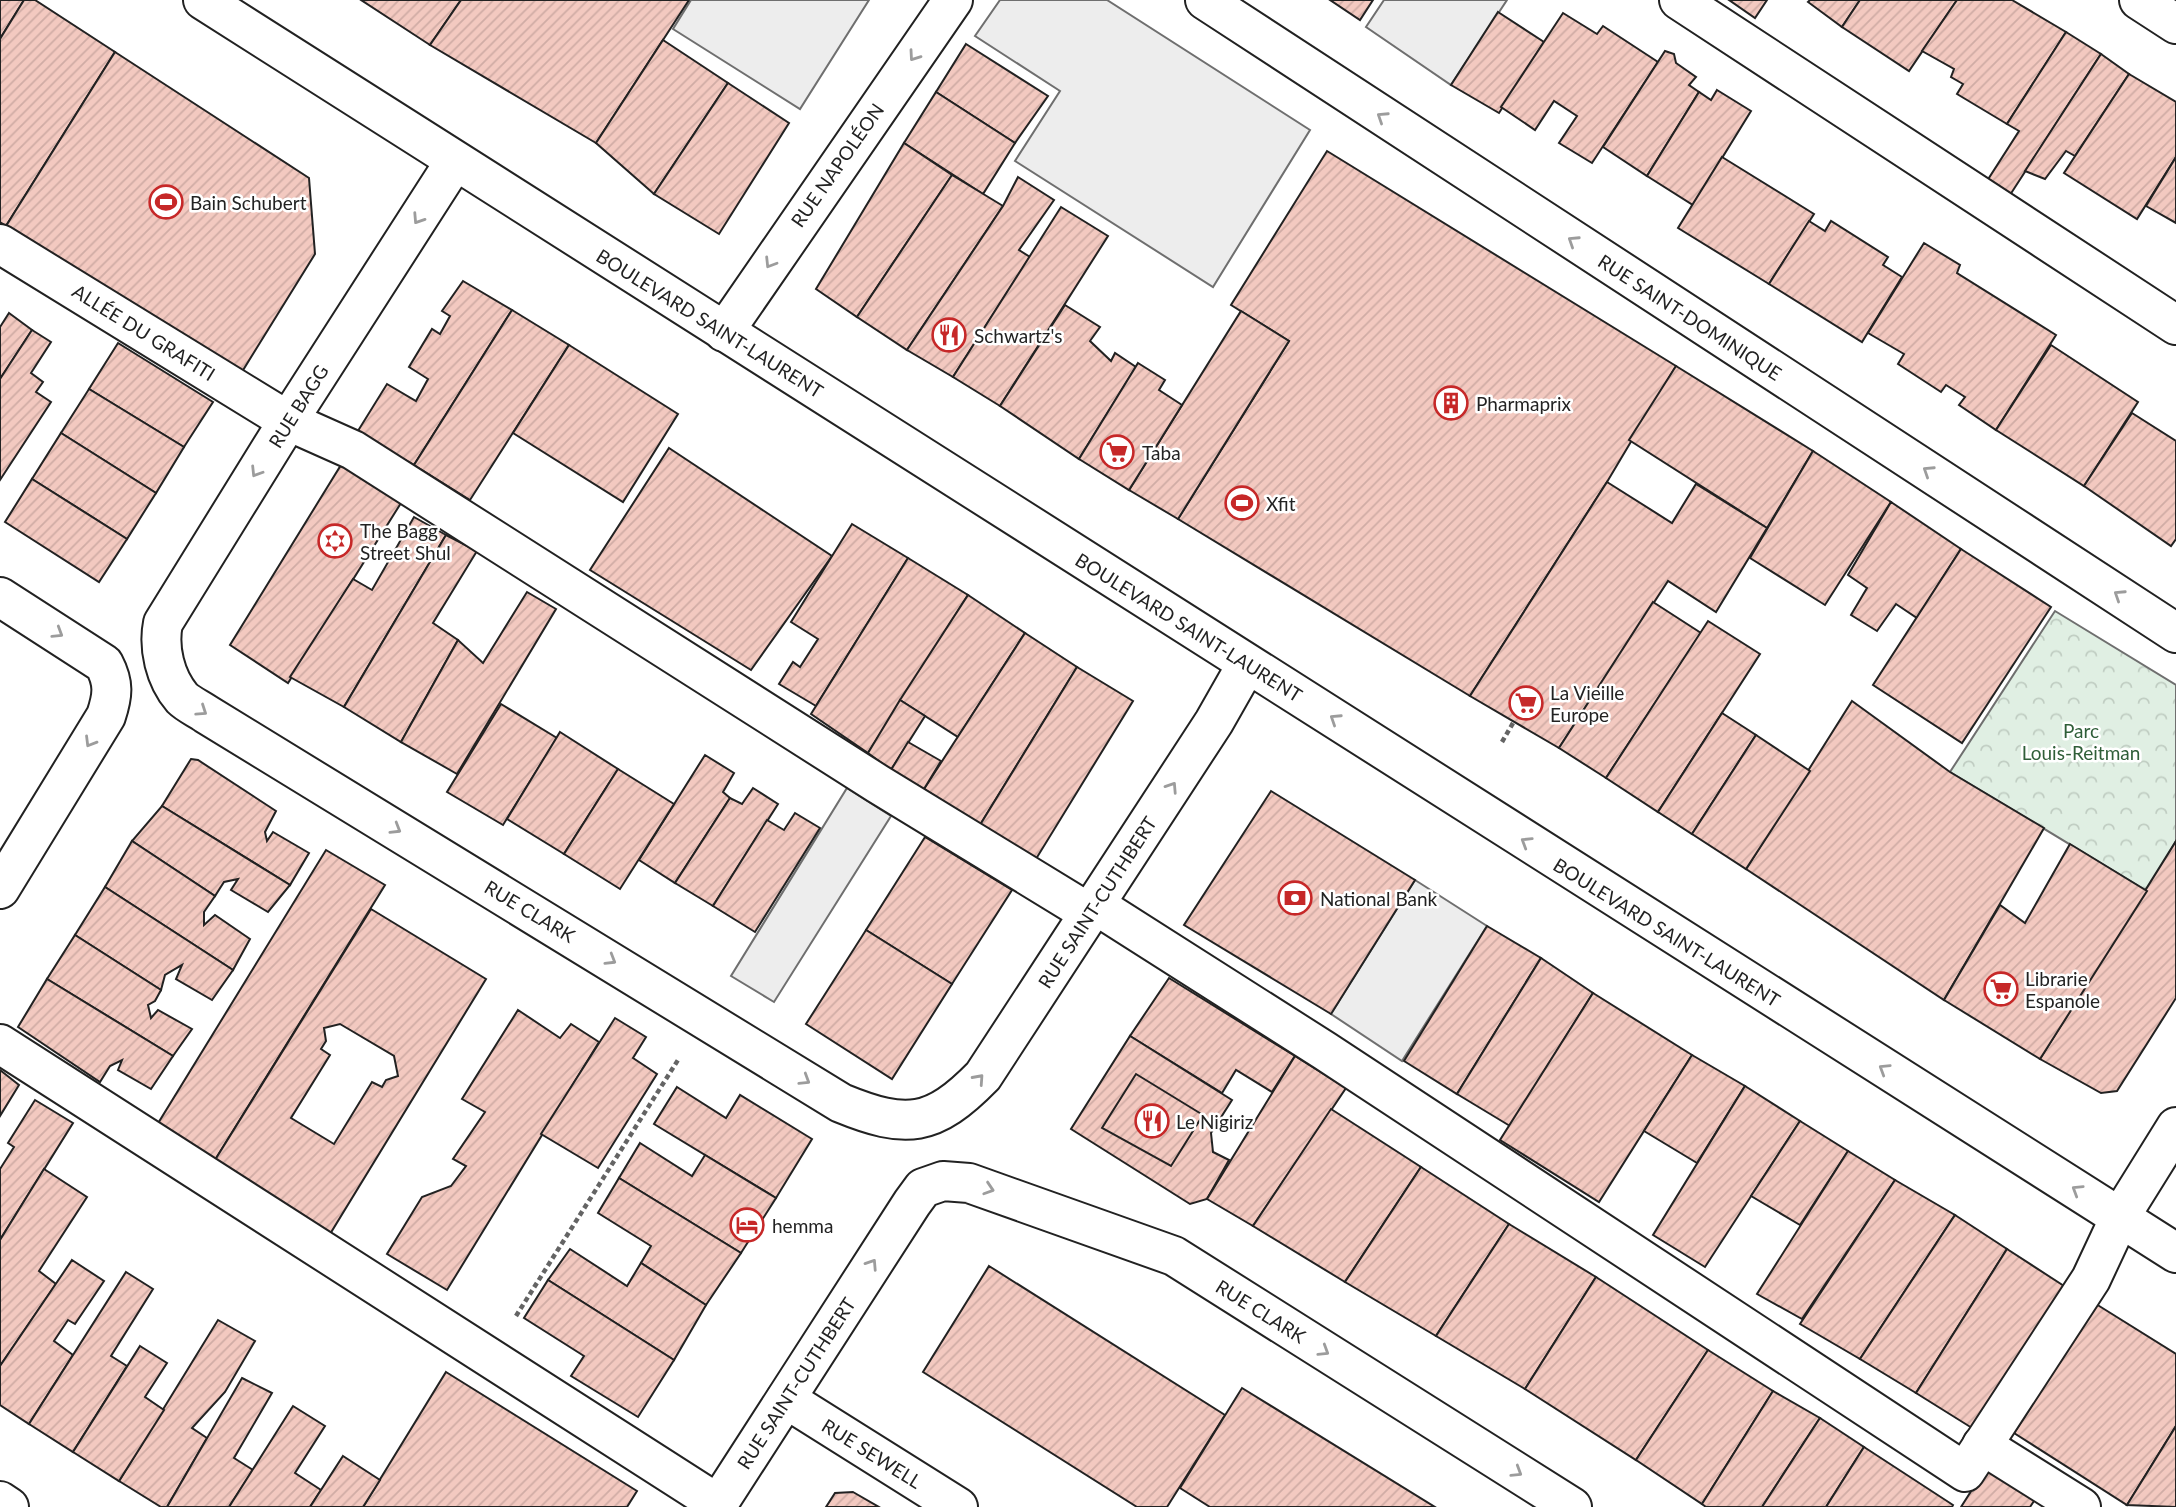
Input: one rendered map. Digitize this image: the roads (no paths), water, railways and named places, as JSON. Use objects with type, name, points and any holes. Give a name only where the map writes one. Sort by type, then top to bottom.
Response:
[{"type":"street","name":"BOULEVARD SAINT-LAURENT","points":[[203,0],[2176,1252]]},
{"type":"street","name":"RUE NAPOLÉON","points":[[724,332],[953,0]]},
{"type":"street","name":"RUE SAINT-DOMINIQUE","points":[[1205,0],[2176,633]]},
{"type":"street","points":[[1679,0],[2176,325]]},
{"type":"street","points":[[2139,0],[2176,24]]},
{"type":"street","name":"RUE BAGG","points":[[162,658],[160,640],[163,623],[288,421],[455,161]]},
{"type":"street","name":"ALLÉE DU GRAFITI","points":[[0,244],[288,421],[353,450],[866,777],[1092,909],[1325,1051],[1965,1472],[1982,1445]]},
{"type":"street","points":[[0,597],[96,658],[104,664],[112,679],[112,696],[106,716],[0,889]]},
{"type":"street","name":"RUE CLARK","points":[[162,658],[182,697],[206,714],[841,1103],[883,1118],[925,1118]]},
{"type":"street","name":"RUE SAINT-CUTHBERT","points":[[925,1118],[956,1104],[983,1076],[1214,722],[1247,664]]},
{"type":"street","points":[[0,1044],[491,1356],[717,1506]]},
{"type":"street","points":[[2081,1507],[1982,1445],[2091,1279],[2120,1217],[2176,1127]]},
{"type":"street","name":"RUE CLARK","points":[[923,1188],[943,1181],[969,1183],[1174,1256],[1572,1507]]},
{"type":"street","name":"RUE SAINT-CUTHBERT","points":[[717,1506],[923,1188]]},
{"type":"street","name":"RUE SEWELL","points":[[786,1399],[958,1507]]},
{"type":"street","points":[[0,1501],[9,1507]]},
{"type":"place","name":"Bain Schubert","points":[[166,202]]},
{"type":"place","name":"Schwartz's","points":[[949,335]]},
{"type":"place","name":"Pharmaprix","points":[[1451,403]]},
{"type":"place","name":"Taba","points":[[1117,452]]},
{"type":"place","name":"Xfit","points":[[1242,503]]},
{"type":"place","name":"The Bagg Street Shul","points":[[335,541]]},
{"type":"place","name":"La Vieille Europe","points":[[1526,703]]},
{"type":"place","name":"National Bank","points":[[1295,898]]},
{"type":"place","name":"Librarie Espanole","points":[[2001,989]]},
{"type":"place","name":"Le Nigiriz","points":[[1152,1121]]},
{"type":"place","name":"hemma","points":[[747,1225]]},
{"type":"park label","name":"Parc Louis-Reitman","points":[[2081,741]]}]
